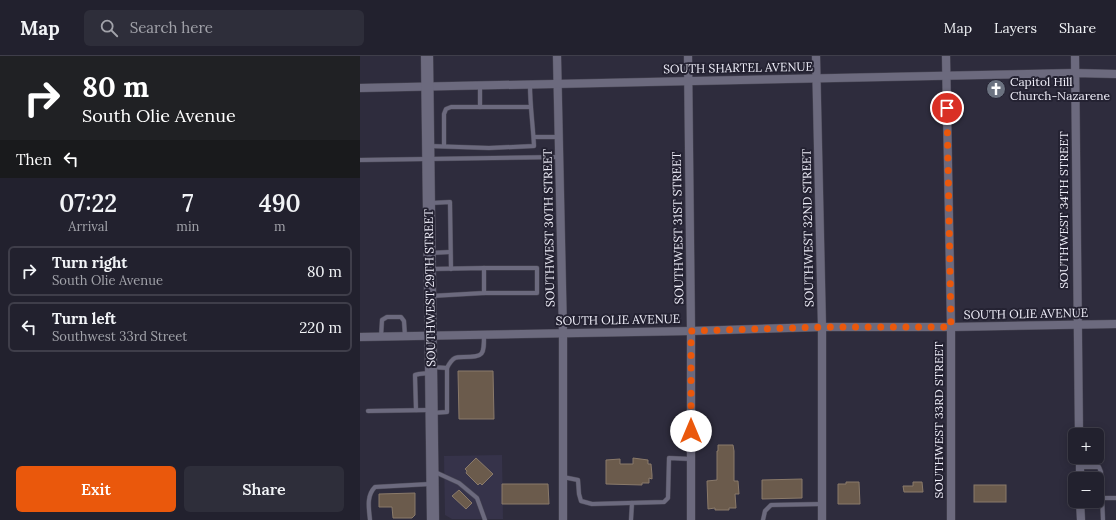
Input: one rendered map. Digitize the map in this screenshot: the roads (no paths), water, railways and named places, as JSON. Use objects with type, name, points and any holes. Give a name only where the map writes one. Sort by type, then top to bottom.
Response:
[{"type":"main road","name":"SOUTHWEST 29TH STREET","points":[[427,56],[433,520]]},
{"type":"street","name":"SOUTHWEST 30TH STREET","points":[[557,56],[563,333],[563,520]]},
{"type":"street","name":"SOUTHWEST 31ST STREET","points":[[688,56],[691,331],[691,520]]},
{"type":"street","name":"SOUTHWEST 32ND STREET","points":[[816,56],[822,327],[822,520]]},
{"type":"street","name":"SOUTHWEST 33RD STREET","points":[[946,56],[951,327],[951,520]]},
{"type":"street","name":"SOUTHWEST 34TH STREET","points":[[1075,56],[1079,428]]},
{"type":"street","name":"SOUTH SHARTEL AVENUE","points":[[360,88],[557,85],[688,80],[816,79],[1075,73],[1116,74]]},
{"type":"street","name":"SOUTH OLIE AVENUE","points":[[360,337],[822,327],[951,327],[1116,324]]},
{"type":"street","points":[[1080,467],[1080,472]]},
{"type":"street","points":[[1080,508],[1081,520]]},
{"type":"lane","points":[[428,146],[489,148],[534,146],[533,115],[530,107],[530,85]]},
{"type":"lane","points":[[480,86],[480,107]]},
{"type":"lane","points":[[444,146],[444,114],[446,109],[451,107],[530,107]]},
{"type":"lane","points":[[534,137],[559,137]]},
{"type":"lane","points":[[360,160],[559,157]]},
{"type":"lane","points":[[429,204],[450,202],[451,269]]},
{"type":"lane","points":[[430,253],[450,252]]},
{"type":"lane","points":[[484,268],[484,294]]},
{"type":"lane","points":[[430,270],[537,268],[537,293],[430,296]]},
{"type":"lane","points":[[381,337],[382,320],[387,317],[401,317],[404,321],[405,336]]},
{"type":"lane","points":[[368,411],[416,410],[447,412],[447,368],[451,361],[456,357],[477,357],[481,355],[484,348],[484,335]]},
{"type":"lane","points":[[416,410],[415,375],[431,370],[447,368]]},
{"type":"lane","points":[[563,477],[578,480],[581,501],[592,504],[664,502],[668,498],[669,458],[691,459]]},
{"type":"lane","points":[[1080,467],[1099,467],[1101,472]]},
{"type":"lane","points":[[370,520],[369,499],[371,491],[375,487],[433,478],[459,483],[477,498],[485,520]]},
{"type":"lane","points":[[1104,498],[1116,498]]},
{"type":"lane","points":[[632,503],[632,520]]},
{"type":"lane","points":[[763,520],[764,511],[771,505],[822,504]]},
{"type":"lane","points":[[1102,508],[1103,520]]},
{"type":"place","name":"Capitol Hill Church-Nazarene","points":[[996,89]]}]
